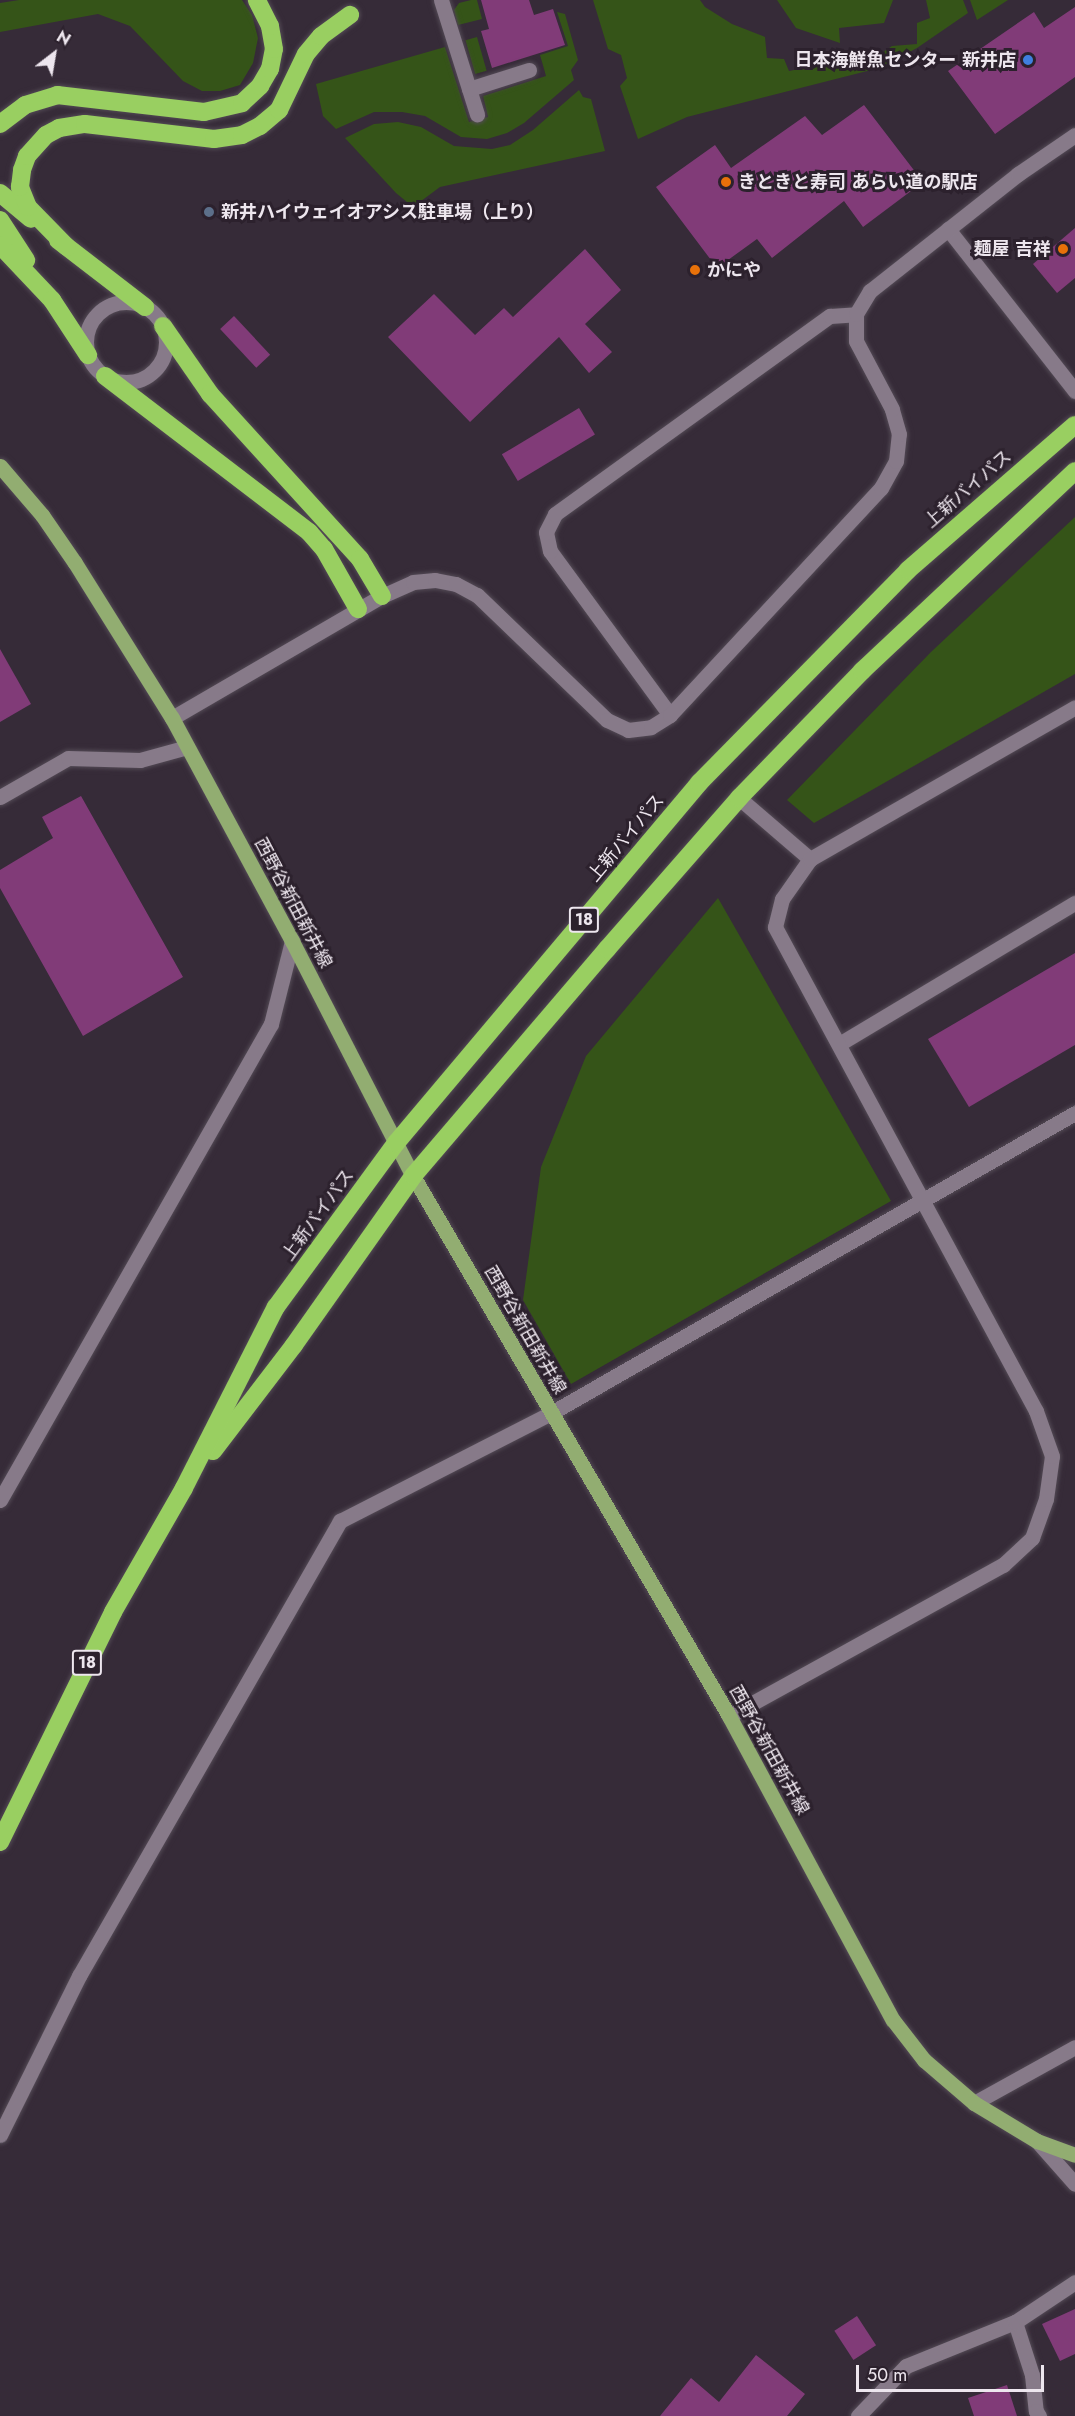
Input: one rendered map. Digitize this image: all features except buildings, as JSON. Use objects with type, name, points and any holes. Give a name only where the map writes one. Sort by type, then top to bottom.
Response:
[{"type":"highway","points":[[0,124],[25,105],[57,95],[204,112],[242,103],[260,86],[270,69],[274,49],[270,26],[256,0]]},
{"type":"highway","points":[[67,247],[28,207],[20,187],[27,156],[46,135],[59,128],[85,124],[214,139],[243,135],[260,126],[279,110],[306,54],[321,36],[350,15]]},
{"type":"highway","points":[[0,194],[146,307]]},
{"type":"highway","points":[[0,220],[88,355]]},
{"type":"highway","points":[[0,245],[52,300]]},
{"type":"highway","points":[[163,326],[210,394],[360,559],[382,596]]},
{"type":"highway","points":[[105,376],[309,532],[324,549],[358,609]]},
{"type":"highway","name":"上新バイパス","points":[[0,1842],[113,1612],[184,1488],[276,1307],[396,1143],[699,783],[908,570],[1075,425]]},
{"type":"highway","name":"上新バイパス","points":[[184,1488],[294,1345],[413,1176],[740,798],[862,671],[1075,471]]},
{"type":"main road","name":"西野谷新田新井線","points":[[0,465],[42,515],[75,563],[172,718],[292,941],[413,1176],[729,1716],[893,2020],[924,2060],[974,2103],[1037,2141],[1075,2155]]},
{"type":"street","points":[[441,0],[477,114]]},
{"type":"street","points":[[470,89],[529,70]]},
{"type":"street","points":[[172,718],[382,596],[413,582],[435,580],[456,584],[477,595],[608,720],[628,730],[651,727],[670,715],[881,488],[896,461],[899,434],[894,417],[856,341],[856,314],[870,291],[1018,174],[1075,135]]},
{"type":"street","points":[[948,229],[1075,391]]},
{"type":"street","points":[[119,302],[132,302],[146,307],[156,315],[163,326],[166,351],[153,372],[129,382],[105,376],[88,355],[86,342],[95,316],[106,307],[119,302]]},
{"type":"street","points":[[670,715],[550,551],[546,532],[555,514],[830,316],[856,314]]},
{"type":"street","points":[[729,1716],[1003,1565],[1032,1538],[1046,1499],[1052,1456],[1036,1411],[775,927],[782,898],[810,859],[1075,706]]},
{"type":"street","points":[[0,797],[69,758],[140,760],[187,747]]},
{"type":"street","points":[[740,798],[810,859]]},
{"type":"street","points":[[839,1044],[1075,903]]},
{"type":"street","points":[[0,1500],[271,1024],[292,941]]},
{"type":"street","points":[[0,2135],[79,1976],[340,1521],[550,1413],[1075,1113]]},
{"type":"street","points":[[974,2103],[1075,2047]]},
{"type":"street","points":[[1037,2141],[1075,2184]]},
{"type":"street","points":[[858,2416],[906,2366],[1014,2322],[1075,2282]]},
{"type":"street","points":[[1014,2322],[1032,2375],[1039,2416]]},
{"type":"green space","points":[[19,0],[242,0],[252,15],[258,38],[253,63],[240,85],[220,91],[202,91],[183,81],[130,26],[98,14],[0,32],[0,3]]},
{"type":"green space","points":[[477,0],[482,19],[458,25],[454,10],[459,3]]},
{"type":"green space","points":[[593,0],[700,0],[705,7],[732,24],[765,37],[767,58],[784,59],[789,71],[833,62],[853,63],[874,58],[892,46],[917,44],[917,23],[930,18],[926,0],[963,0],[968,13],[917,48],[879,68],[687,117],[638,139],[620,86],[627,78],[621,55],[608,49]]},
{"type":"green space","points":[[777,0],[893,0],[884,23],[839,28],[840,43],[796,28]]},
{"type":"green space","points":[[970,0],[1008,0],[977,20]]},
{"type":"green space","points":[[557,12],[565,14],[578,60],[571,70],[574,80],[524,123],[507,133],[487,139],[461,137],[425,116],[402,112],[374,112],[336,129],[323,116],[316,84],[445,47],[469,122],[488,117],[483,96],[546,76],[540,55],[568,46]]},
{"type":"green space","points":[[477,37],[487,71],[475,74],[465,40]]},
{"type":"green space","points":[[579,90],[583,97],[591,99],[605,151],[440,187],[413,207],[396,193],[345,138],[374,124],[398,122],[421,127],[454,146],[492,149],[510,145],[533,130]]},
{"type":"green space","points":[[1075,517],[1075,674],[814,823],[787,800],[931,652]]},
{"type":"green space","points":[[718,898],[891,1201],[571,1384],[523,1300],[541,1167],[586,1056]]},
{"type":"place","name":"日本海鮮魚センター 新井店","points":[[1028,60]]},
{"type":"place","name":"きときと寿司 あらい道の駅店","points":[[726,182]]},
{"type":"place","name":"新井ハイウェイオアシス駐車場（上り）","points":[[209,212]]},
{"type":"place","name":"麺屋 吉祥","points":[[1063,249]]},
{"type":"place","name":"かにや","points":[[695,270]]}]
